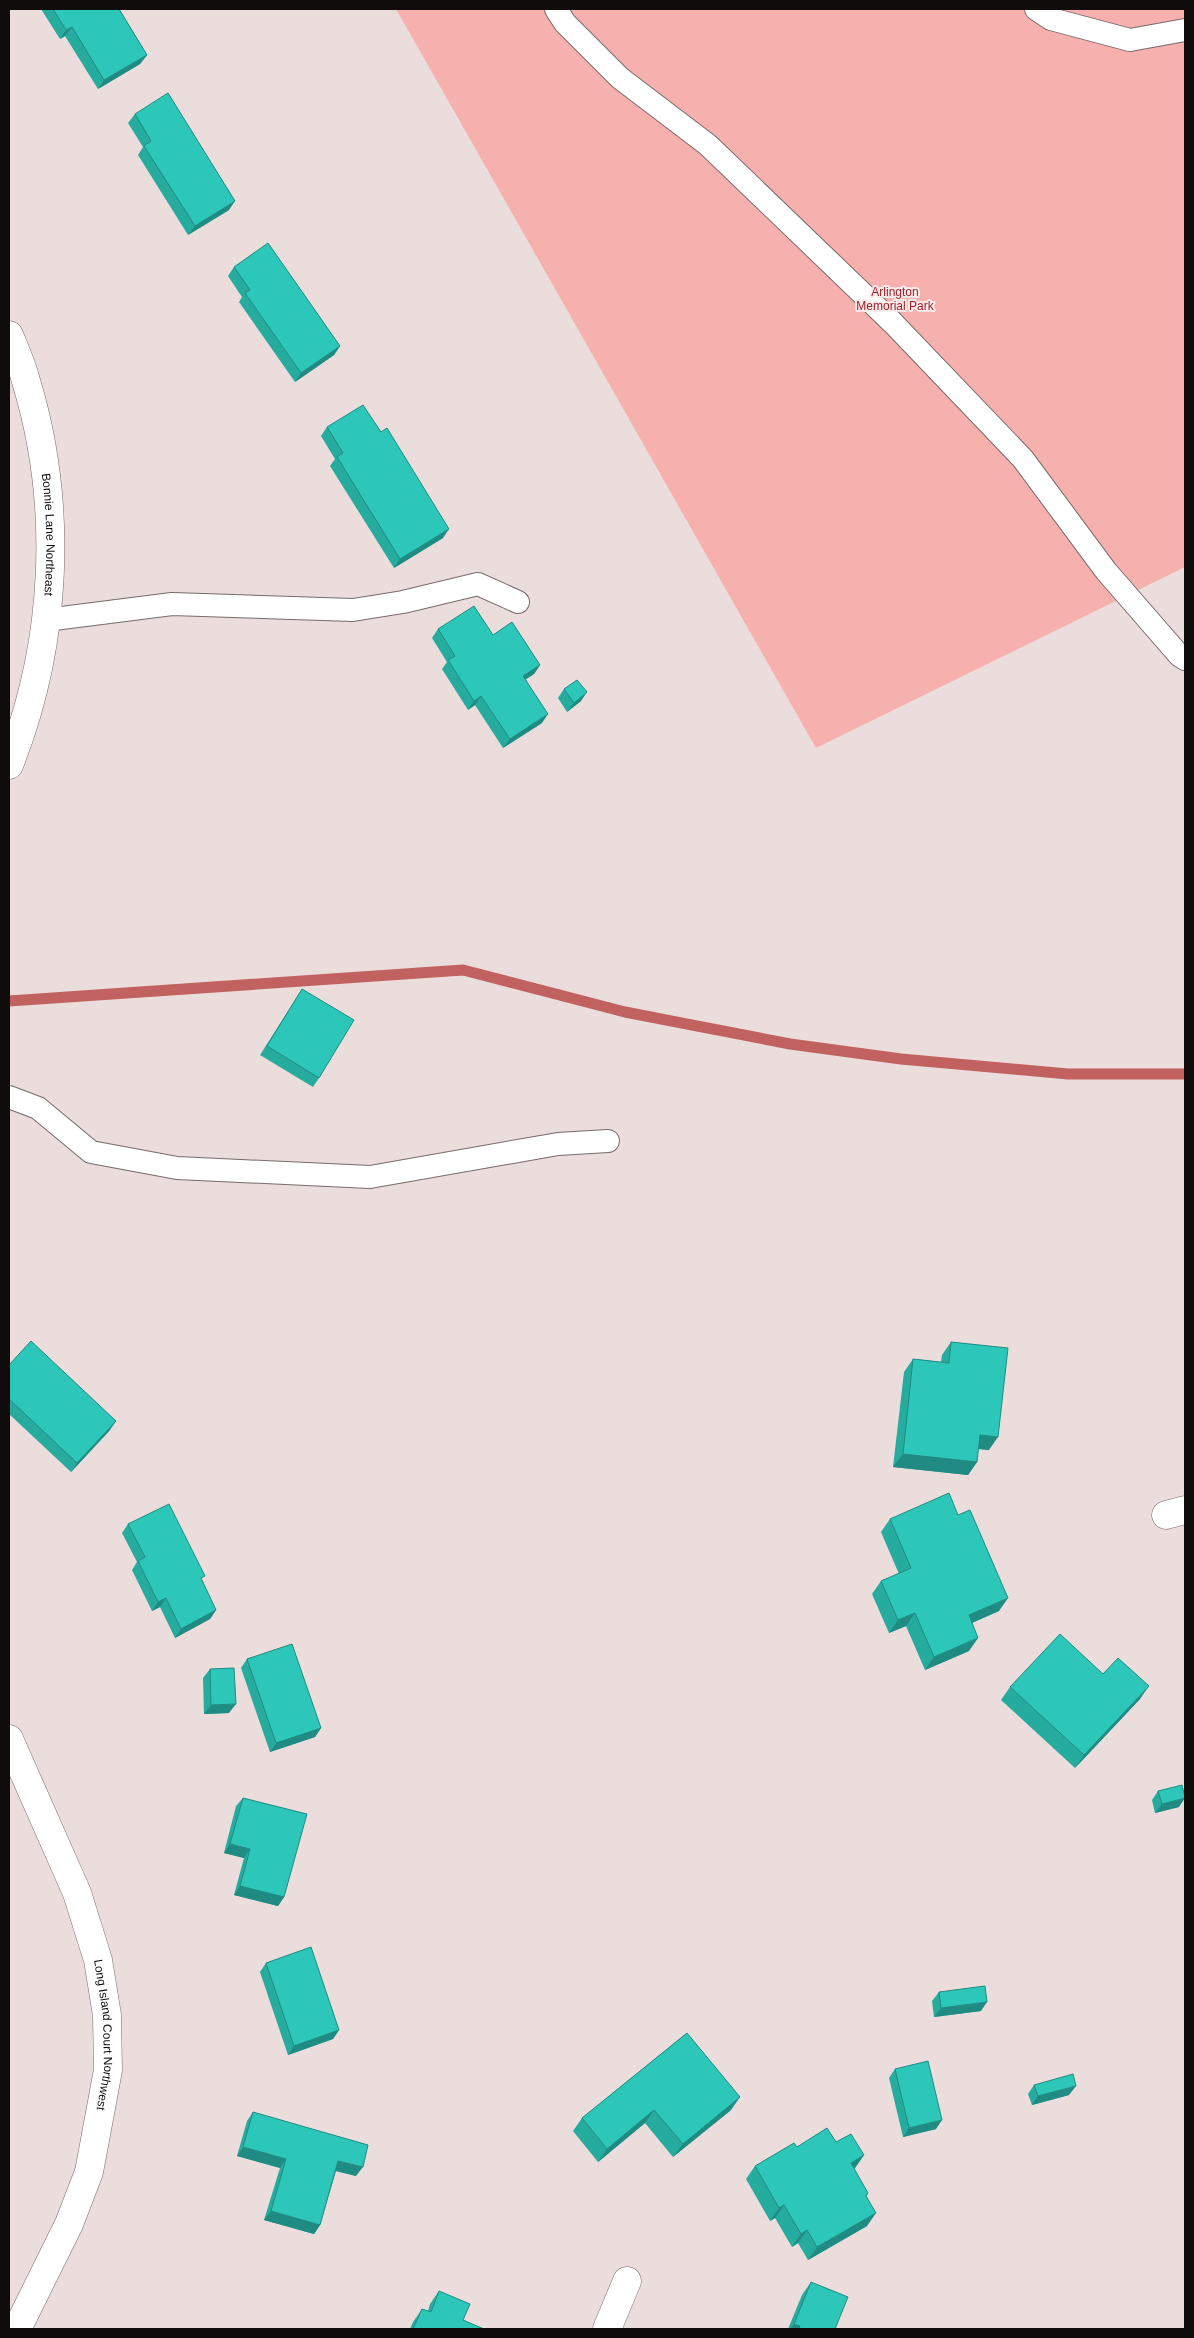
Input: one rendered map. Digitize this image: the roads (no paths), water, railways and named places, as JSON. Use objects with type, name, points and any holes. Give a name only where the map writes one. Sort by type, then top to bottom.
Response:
[{"type":"street","name":"Bonnie Lane Northeast","points":[[9,335],[26,381],[45,460],[52,551],[44,642],[23,730],[9,765]]},
{"type":"street","name":"Long Island Court Northwest","points":[[9,1739],[77,1893],[98,1960],[107,2015],[108,2070],[89,2172],[69,2224],[17,2329]]},
{"type":"street","points":[[607,2329],[627,2281]]},
{"type":"lane","points":[[556,9],[565,23],[620,78],[708,145],[893,323],[1023,459],[1106,571],[1185,659]]},
{"type":"lane","points":[[1036,9],[1051,19],[1130,40],[1185,30]]},
{"type":"lane","points":[[46,620],[172,604],[353,610],[403,602],[478,584],[518,602]]},
{"type":"lane","points":[[9,1097],[38,1108],[91,1152],[178,1168],[370,1177],[558,1144],[608,1141]]},
{"type":"waterway","points":[[9,1001],[463,970],[625,1012],[790,1044],[901,1059],[1068,1074],[1185,1074]]},
{"type":"park label","name":"Arlington Memorial Park","points":[[895,299]]}]
